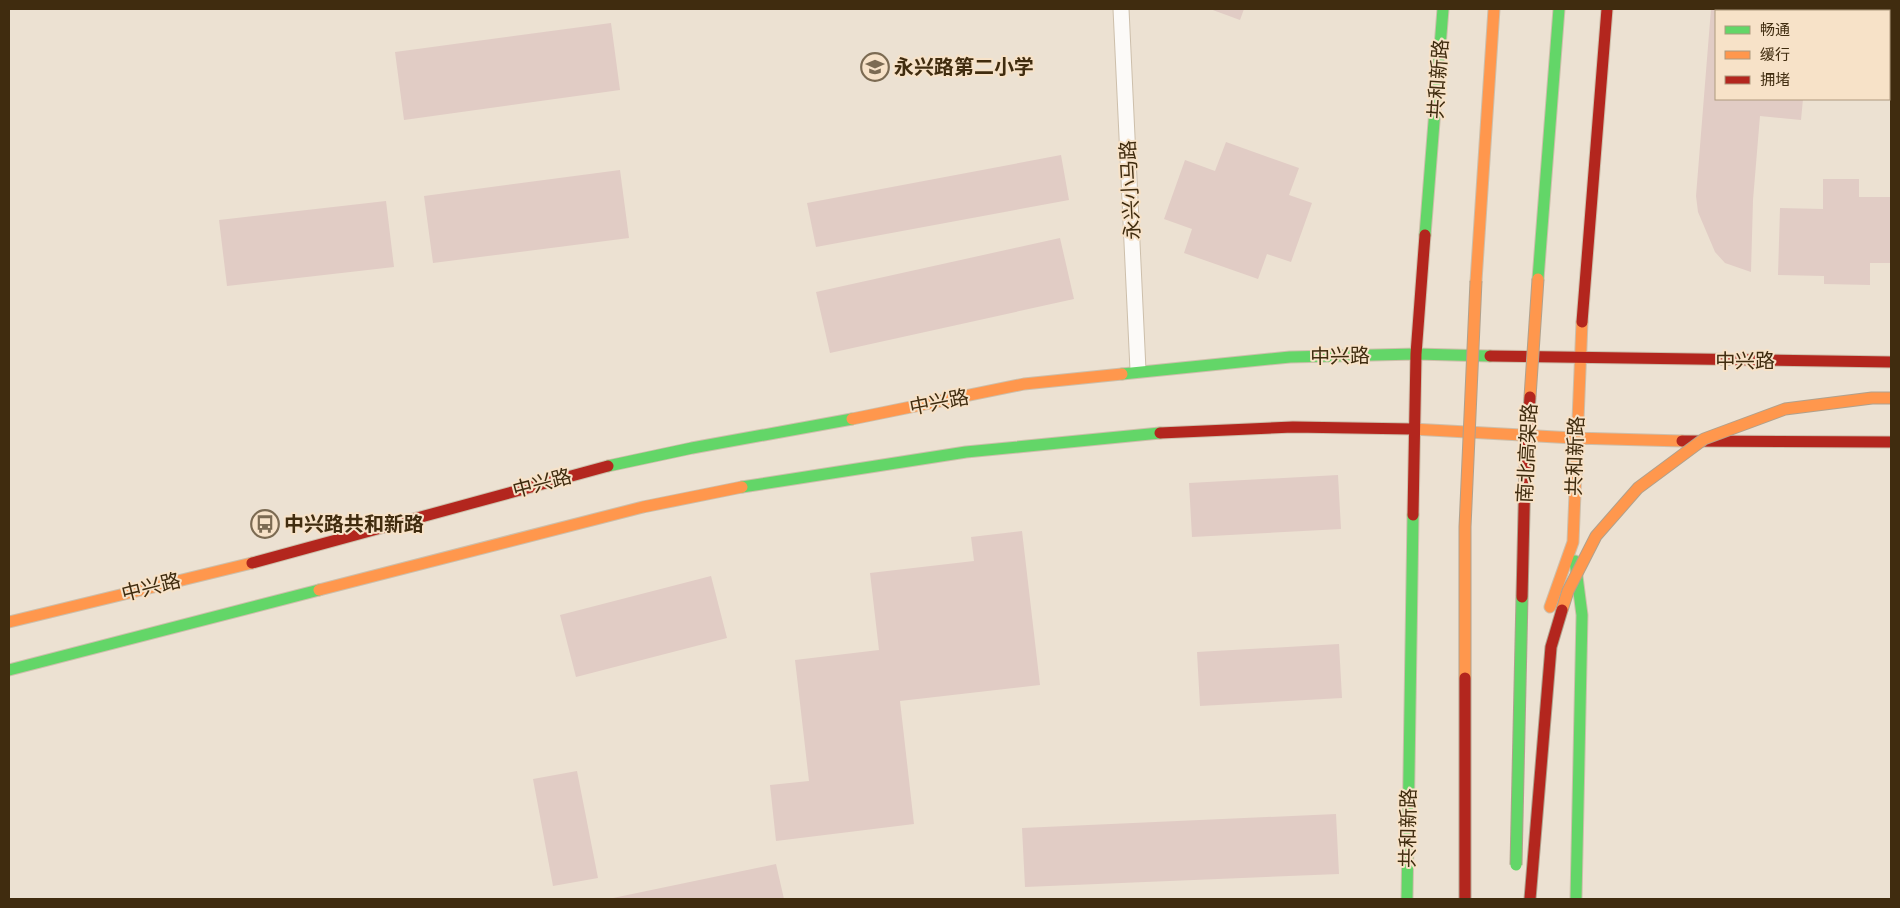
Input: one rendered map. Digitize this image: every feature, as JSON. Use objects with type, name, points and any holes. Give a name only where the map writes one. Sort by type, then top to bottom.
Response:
[{"type":"main road","name":"共和新路","points":[[1407,899],[1416,354],[1443,9]]},
{"type":"main road","points":[[1465,899],[1465,527],[1476,280],[1494,9]]},
{"type":"main road","name":"南北高架路","points":[[1516,880],[1525,468],[1559,9]]},
{"type":"main road","name":"共和新路","points":[[1548,615],[1573,542],[1579,359],[1607,9]]},
{"type":"main road","name":"中兴路","points":[[9,622],[275,557],[574,474],[665,454],[943,402],[1024,384],[1138,370],[1290,357],[1416,354],[1579,359],[1891,362]]},
{"type":"main road","points":[[1530,899],[1551,647],[1568,591],[1596,536],[1638,488],[1704,439],[1785,409],[1872,398],[1891,398]]},
{"type":"main road","points":[[9,670],[633,509],[700,494],[943,454],[1027,444],[1174,433],[1292,427],[1414,428],[1576,438],[1891,442]]},
{"type":"main road","points":[[1573,542],[1582,615],[1576,899]]},
{"type":"main road","points":[[1537,899],[1542,633]]},
{"type":"lane","name":"永兴小马路","points":[[1121,9],[1138,370]]},
{"type":"building","points":[[1210,9],[1244,9],[1240,20]]},
{"type":"building","points":[[1711,9],[1810,9],[1715,10],[1715,100],[1803,100],[1801,120],[1760,116],[1753,200],[1751,272],[1725,263],[1715,252],[1698,212],[1696,196]]},
{"type":"building","points":[[611,23],[620,90],[404,120],[395,52]]},
{"type":"building","points":[[1226,142],[1299,168],[1289,195],[1312,203],[1291,262],[1267,254],[1258,279],[1184,253],[1192,229],[1164,219],[1185,160],[1215,171]]},
{"type":"building","points":[[1061,155],[1069,200],[816,247],[807,203]]},
{"type":"building","points":[[620,170],[629,238],[433,263],[424,196]]},
{"type":"building","points":[[1823,179],[1859,179],[1859,197],[1891,197],[1891,263],[1870,263],[1870,285],[1824,284],[1824,276],[1778,275],[1780,208],[1823,209]]},
{"type":"building","points":[[386,201],[394,267],[227,286],[219,220]]},
{"type":"building","points":[[1060,238],[1074,299],[830,353],[816,292]]},
{"type":"building","points":[[1338,475],[1341,529],[1192,537],[1189,483]]},
{"type":"building","points":[[1022,531],[1040,685],[900,701],[914,824],[776,841],[770,785],[809,781],[795,660],[879,650],[870,573],[974,561],[971,537]]},
{"type":"building","points":[[711,576],[727,638],[576,677],[560,615]]},
{"type":"building","points":[[1339,644],[1342,698],[1200,706],[1197,652]]},
{"type":"building","points":[[577,771],[598,878],[553,886],[533,779]]},
{"type":"building","points":[[1336,814],[1339,874],[1025,887],[1022,828]]},
{"type":"building","points":[[776,864],[784,899],[613,899],[613,898]]},
{"type":"traffic: fast","points":[[1425,235],[1443,9]]},
{"type":"traffic: fast","points":[[1538,279],[1559,9]]},
{"type":"traffic: fast","points":[[1122,374],[1290,357],[1416,354],[1490,356]]},
{"type":"traffic: fast","points":[[608,466],[692,448],[852,419]]},
{"type":"traffic: fast","points":[[742,487],[966,452],[1160,433]]},
{"type":"traffic: fast","points":[[1407,899],[1413,515]]},
{"type":"traffic: fast","points":[[1575,561],[1582,615],[1576,899]]},
{"type":"traffic: fast","points":[[9,670],[319,590]]},
{"type":"traffic: fast","points":[[1516,865],[1522,597]]},
{"type":"traffic: slow","points":[[1476,281],[1494,9]]},
{"type":"traffic: slow","points":[[1530,397],[1538,279]]},
{"type":"traffic: slow","points":[[1465,678],[1465,527],[1476,281]]},
{"type":"traffic: slow","points":[[1550,607],[1573,542],[1582,322]]},
{"type":"traffic: slow","points":[[852,419],[1024,384],[1122,374]]},
{"type":"traffic: slow","points":[[1562,610],[1568,591],[1596,536],[1638,488],[1704,439],[1785,409],[1872,398],[1891,398]]},
{"type":"traffic: slow","points":[[1412,429],[1574,438],[1682,441]]},
{"type":"traffic: slow","points":[[319,590],[643,507],[742,487]]},
{"type":"traffic: slow","points":[[9,622],[252,563]]},
{"type":"traffic: jam","points":[[1582,322],[1607,9]]},
{"type":"traffic: jam","points":[[1413,515],[1416,354],[1425,235]]},
{"type":"traffic: jam","points":[[1490,356],[1891,362]]},
{"type":"traffic: jam","points":[[1522,597],[1525,469],[1530,397]]},
{"type":"traffic: jam","points":[[1160,433],[1293,427],[1412,429]]},
{"type":"traffic: jam","points":[[1682,441],[1891,442]]},
{"type":"traffic: jam","points":[[252,563],[608,466]]},
{"type":"traffic: jam","points":[[1530,899],[1551,647],[1562,610]]},
{"type":"traffic: jam","points":[[1465,678],[1465,899]]},
{"type":"place","name":"永兴路第二小学","points":[[875,67]]},
{"type":"place","name":"中兴路共和新路","points":[[265,524]]}]
